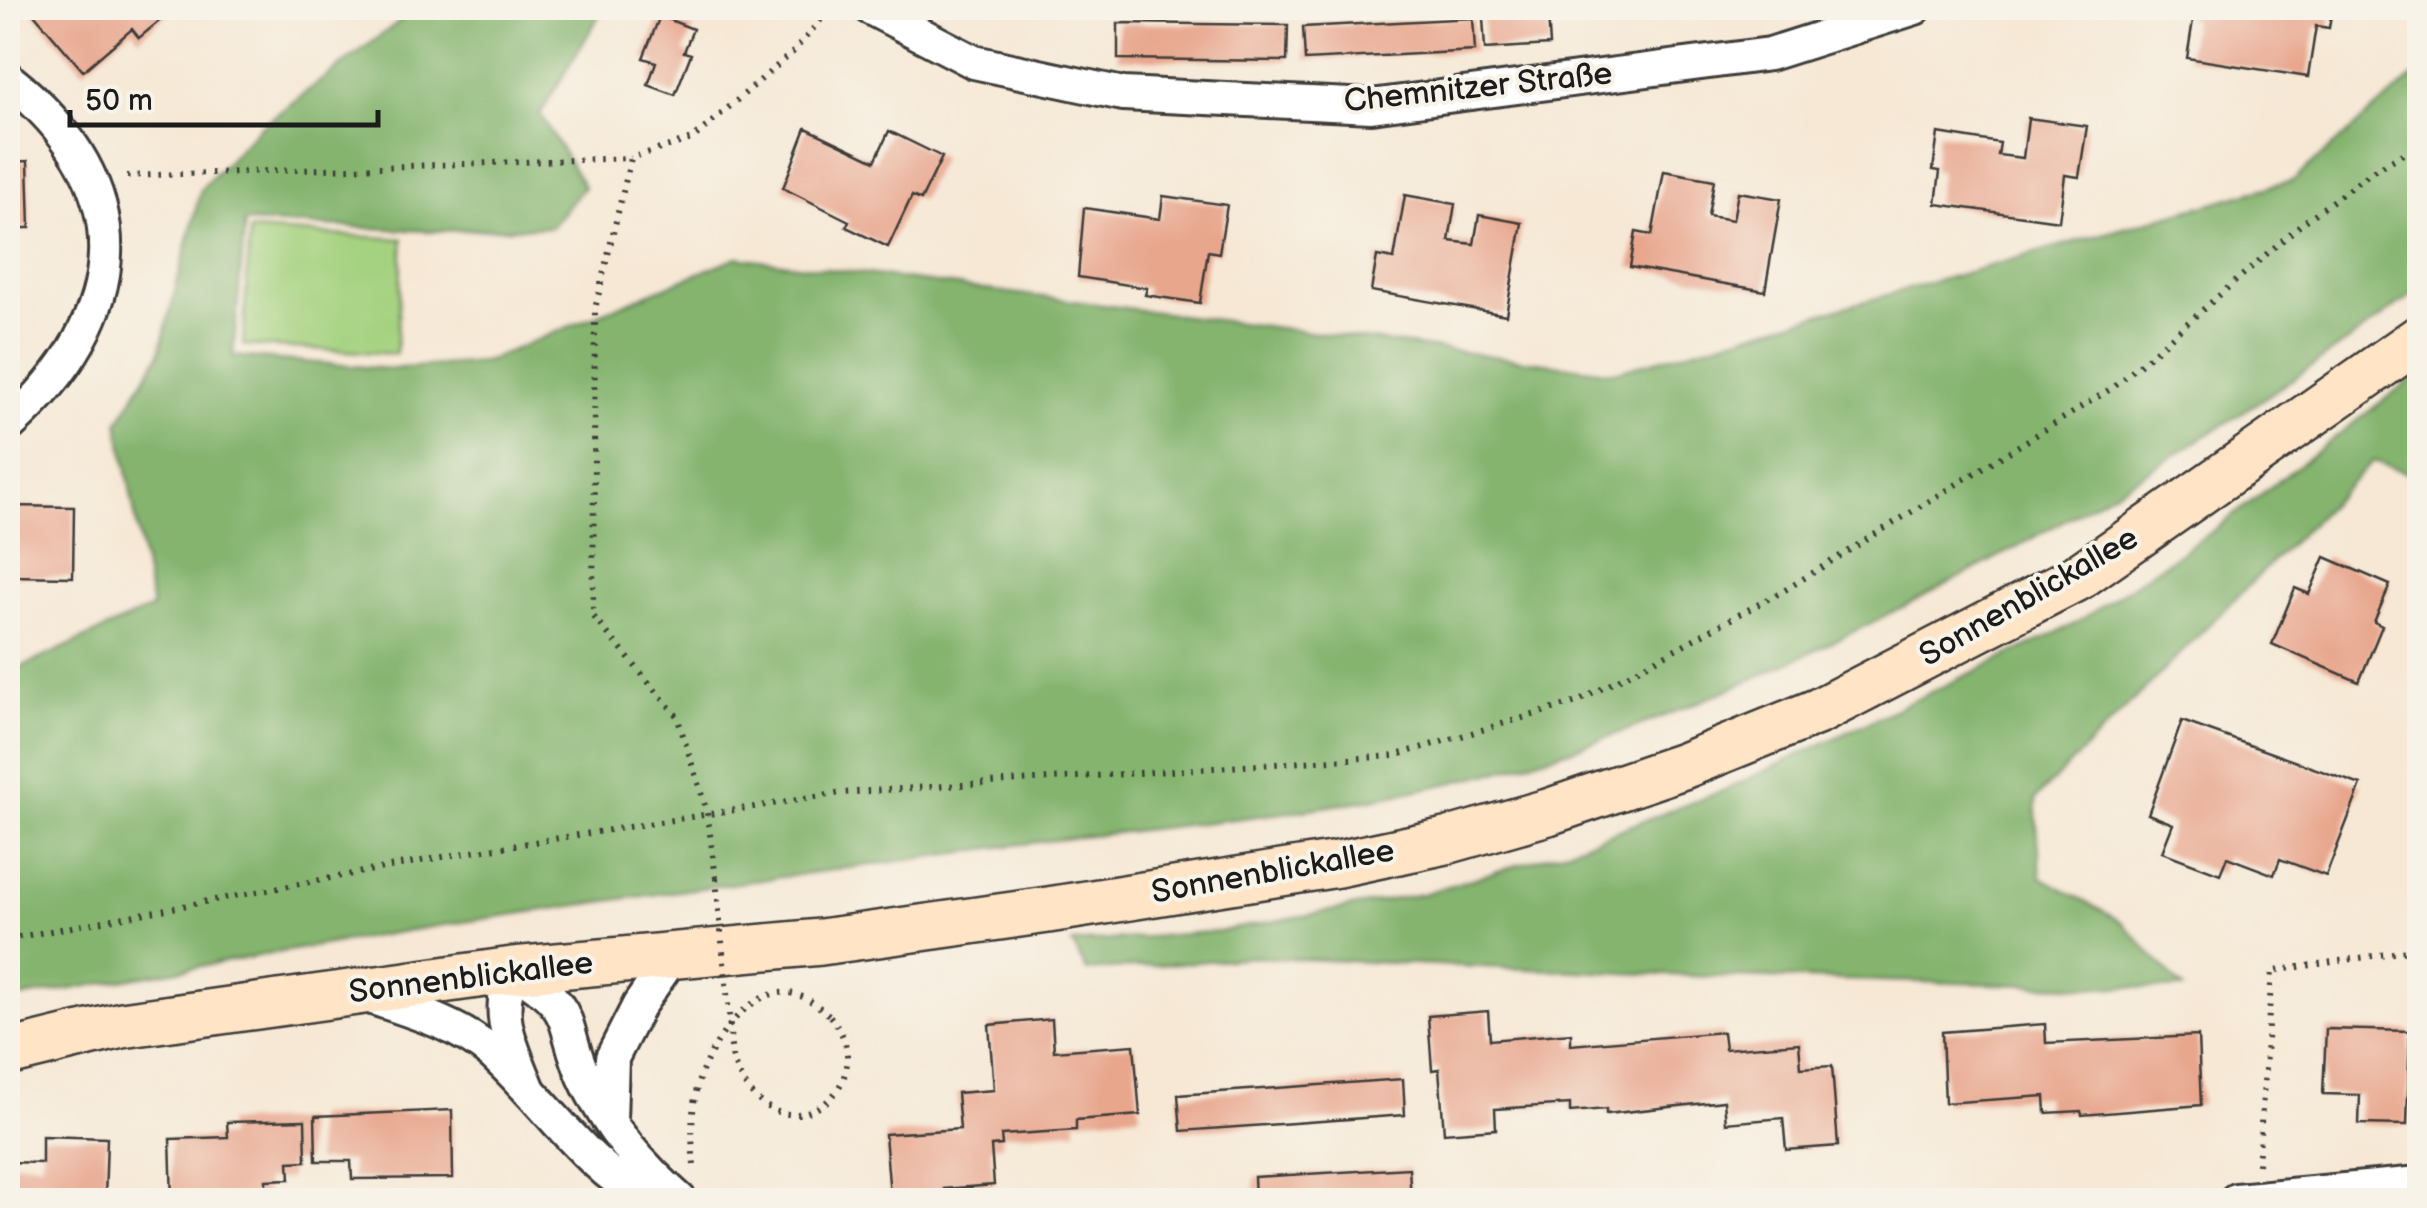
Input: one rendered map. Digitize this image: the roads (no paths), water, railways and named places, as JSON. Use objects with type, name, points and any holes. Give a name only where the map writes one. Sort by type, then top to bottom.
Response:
[{"type":"main road","name":"Sonnenblickallee","points":[[8,1053],[122,1026],[512,970],[840,940],[1338,864],[1463,836],[1683,766],[1819,711],[2080,576],[2420,338]]},
{"type":"street","name":"Chemnitzer Straße","points":[[870,8],[974,62],[1123,94],[1370,106],[1770,54],[1915,8]]},
{"type":"street","points":[[8,79],[61,130],[92,177],[104,217],[106,267],[96,303],[75,348],[47,391],[8,426]]},
{"type":"street","points":[[610,1120],[612,1058],[639,1005],[676,954]]},
{"type":"street","points":[[529,1090],[503,1023],[503,993],[512,970],[561,1004],[588,1086],[620,1140],[680,1200]]},
{"type":"street","points":[[356,992],[458,1030],[490,1052],[592,1162],[648,1200]]},
{"type":"street","points":[[2246,1199],[2420,1183]]}]
